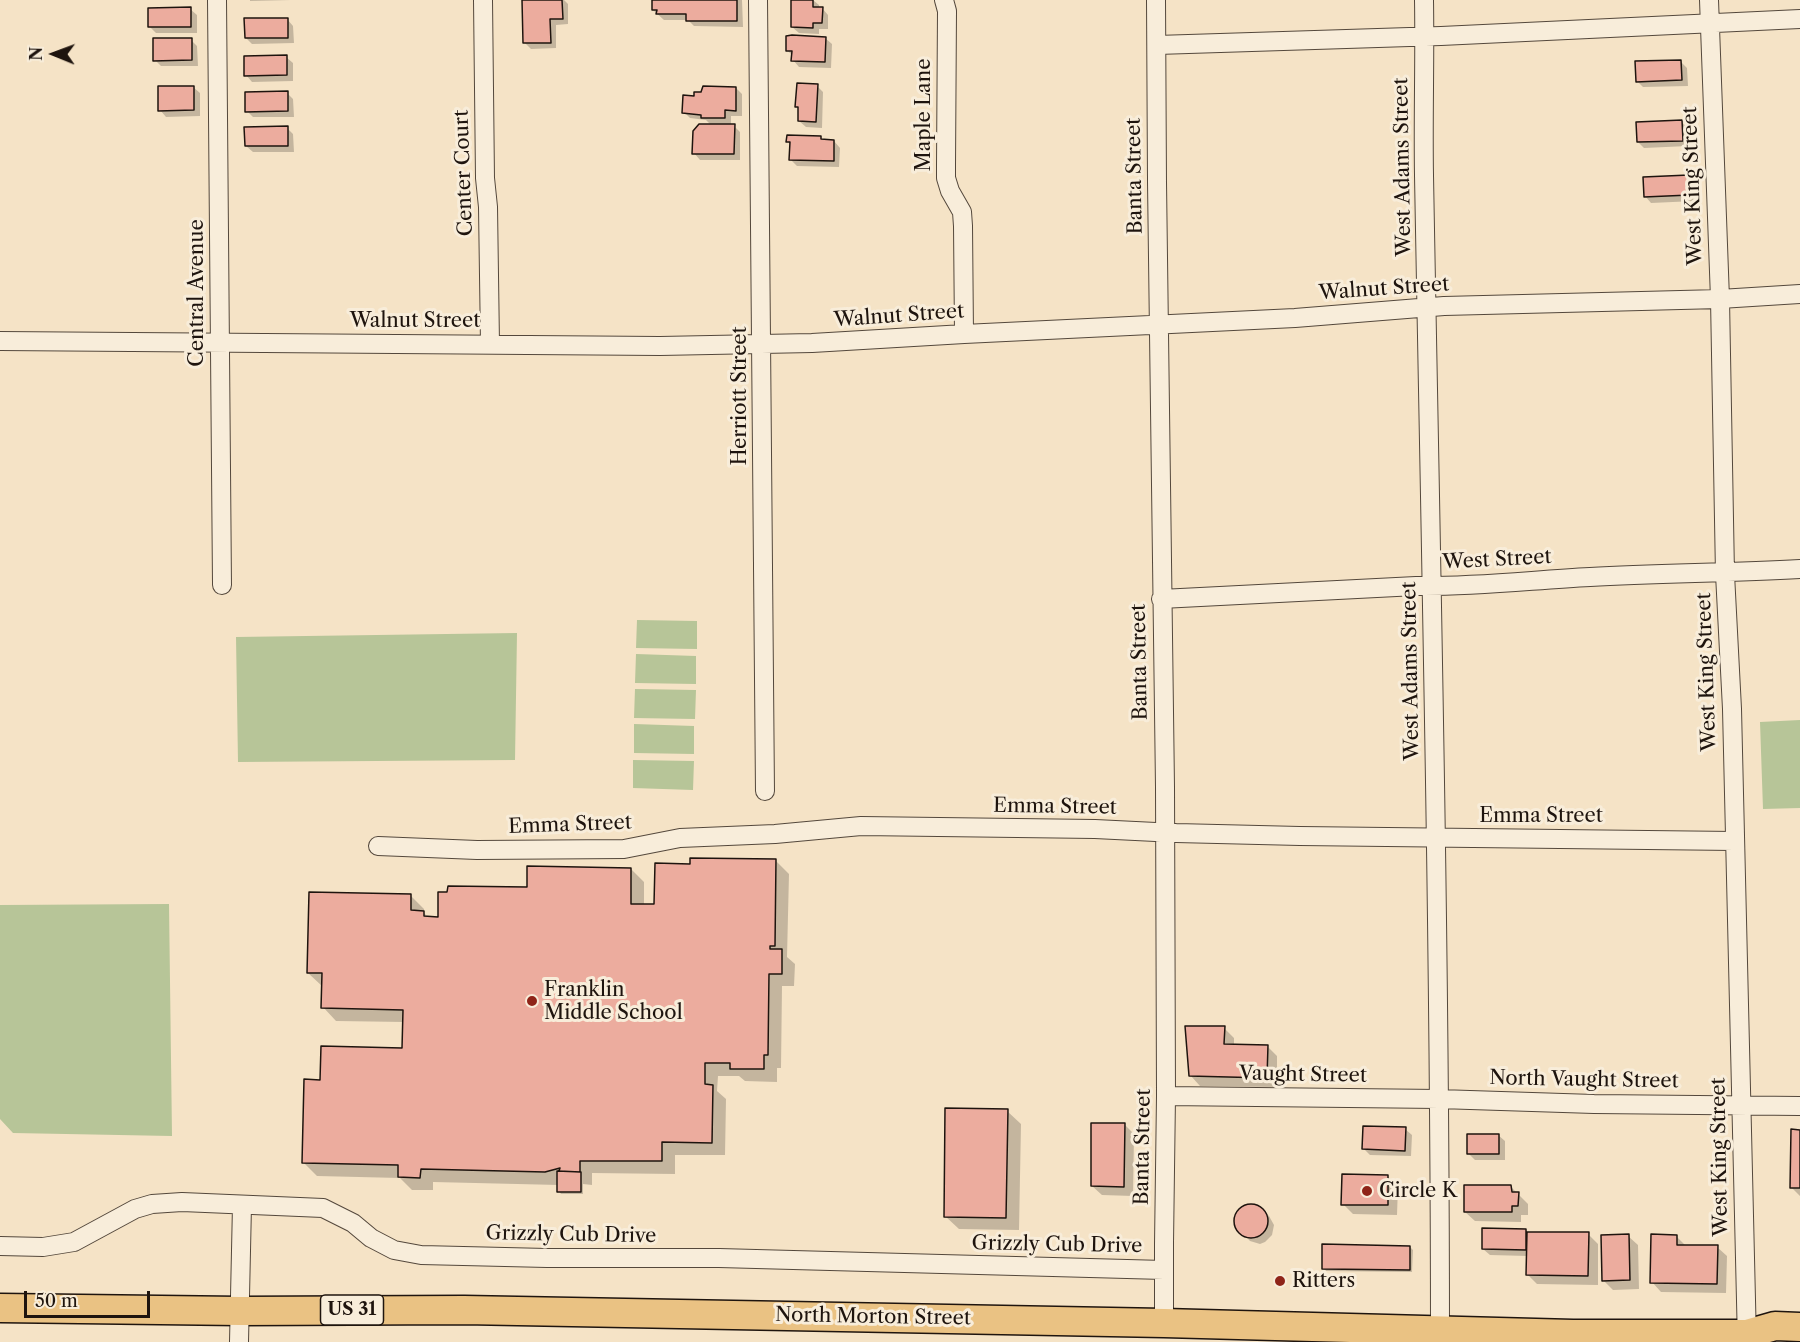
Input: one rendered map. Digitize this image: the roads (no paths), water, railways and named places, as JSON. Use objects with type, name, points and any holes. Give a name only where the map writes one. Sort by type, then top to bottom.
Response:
[{"type":"main road","name":"North Morton Street","points":[[0,1308],[240,1311],[464,1310],[1164,1323],[1440,1336],[1573,1334],[1750,1339],[1775,1326],[1800,1327]]},
{"type":"street","name":"Central Avenue","points":[[217,0],[222,585]]},
{"type":"street","name":"Center Court","points":[[483,0],[490,344]]},
{"type":"street","name":"Herriott Street","points":[[758,0],[765,791]]},
{"type":"street","name":"Maple Lane","points":[[944,0],[947,11],[946,178],[950,191],[962,212],[964,334]]},
{"type":"street","name":"Banta Street","points":[[1156,0],[1156,182],[1165,833],[1164,1323]]},
{"type":"street","name":"West Adams Street","points":[[1424,0],[1424,171],[1432,586],[1440,1336]]},
{"type":"street","name":"West King Street","points":[[1709,0],[1720,299],[1725,573],[1732,709],[1750,1339]]},
{"type":"street","points":[[1157,45],[1800,19]]},
{"type":"street","name":"Walnut Street","points":[[0,341],[761,345],[1295,318],[1427,307],[1720,299],[1800,294]]},
{"type":"street","name":"West Street","points":[[1161,599],[1590,577],[1800,569]]},
{"type":"street","name":"Emma Street","points":[[378,846],[477,850],[624,849],[680,838],[776,834],[861,826],[1095,829],[1165,833],[1435,838],[1734,841]]},
{"type":"street","name":"Vaught Street","points":[[1166,1096],[1439,1099]]},
{"type":"street","name":"North Vaught Street","points":[[1439,1099],[1594,1104],[1800,1106]]},
{"type":"street","name":"Grizzly Cub Drive","points":[[0,1246],[43,1247],[74,1242],[135,1209],[152,1204],[182,1202],[323,1208],[353,1223],[371,1238],[394,1250],[421,1255],[719,1258],[1164,1270]]},
{"type":"street","points":[[239,1342],[242,1205]]},
{"type":"place","name":"Franklin Middle School","points":[[532,1001]]},
{"type":"place","name":"Circle K","points":[[1367,1191]]},
{"type":"place","name":"Ritters","points":[[1280,1281]]}]
